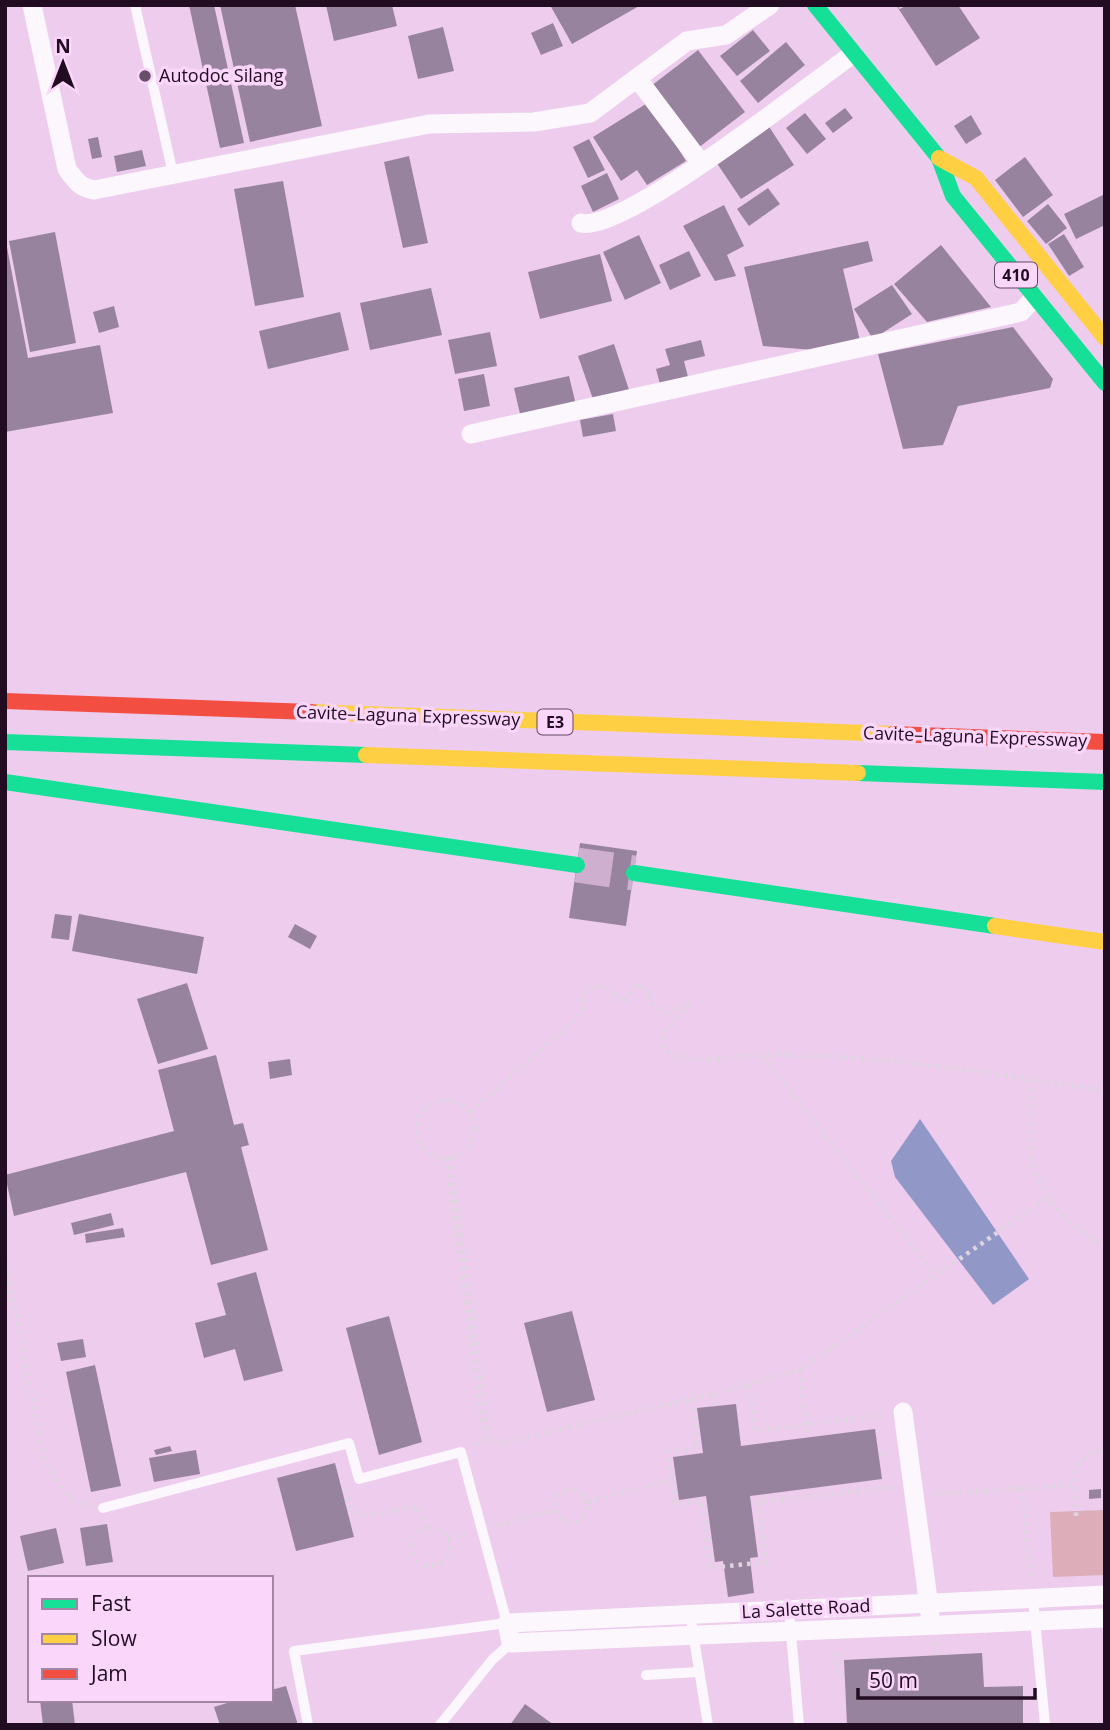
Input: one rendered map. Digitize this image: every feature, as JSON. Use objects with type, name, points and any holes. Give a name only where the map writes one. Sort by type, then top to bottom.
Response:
[{"type":"main road","name":"410","points":[[815,5],[852,54],[939,158],[953,196],[1105,383]]},
{"type":"main road","name":"410","points":[[939,158],[976,178],[1105,338]]},
{"type":"main road","name":"Cavite–Laguna Expressway","points":[[5,701],[1105,742]]},
{"type":"main road","points":[[5,742],[1105,782]]},
{"type":"main road","points":[[5,782],[576,865]]},
{"type":"main road","points":[[634,873],[1105,942]]},
{"type":"street","points":[[32,5],[67,169],[75,181],[94,190],[429,124],[534,122],[590,113],[687,41],[726,35],[770,5]]},
{"type":"street","points":[[581,223],[600,223],[660,193],[852,54]]},
{"type":"street","points":[[637,78],[701,163]]},
{"type":"street","points":[[471,434],[1021,312],[1034,298]]},
{"type":"street","points":[[903,1412],[931,1625]]},
{"type":"street","name":"La Salette Road","points":[[507,1623],[1105,1595]]},
{"type":"street","name":"La Salette Road","points":[[511,1643],[1105,1618]]},
{"type":"street","points":[[507,1623],[511,1643]]},
{"type":"lane","points":[[135,5],[173,174]]},
{"type":"lane","points":[[103,1508],[349,1443],[359,1479],[461,1452],[507,1623],[294,1651],[308,1725]]},
{"type":"lane","points":[[1033,1598],[1045,1725]]},
{"type":"lane","points":[[789,1610],[799,1725]]},
{"type":"lane","points":[[690,1614],[708,1725]]},
{"type":"lane","points":[[440,1725],[492,1660],[511,1643]]},
{"type":"lane","points":[[646,1675],[698,1672]]},
{"type":"path","points":[[470,1112],[584,1012],[582,997],[585,991],[597,985],[611,990],[623,1003],[637,984],[652,995],[648,1002],[667,1013],[690,1004],[662,1035],[665,1051],[680,1059],[761,1055],[849,1059],[1030,1079],[1105,1091]]},
{"type":"path","points":[[761,1055],[936,1275]]},
{"type":"path","points":[[1030,1079],[1031,1152],[1037,1182],[1047,1198],[1086,1235],[1105,1244]]},
{"type":"path","points":[[437,1101],[456,1101],[470,1112],[474,1136],[465,1150],[448,1157],[437,1156],[422,1146],[416,1128],[422,1111],[437,1101]]},
{"type":"path","points":[[448,1157],[482,1425],[490,1438],[502,1443],[750,1385],[800,1370],[1047,1198]]},
{"type":"path","points":[[5,1256],[44,1459],[63,1492],[77,1502],[103,1508]]},
{"type":"path","points":[[800,1370],[808,1437]]},
{"type":"path","points":[[750,1385],[755,1431],[903,1412]]},
{"type":"path","points":[[713,1394],[715,1406]]},
{"type":"path","points":[[692,1399],[697,1448],[668,1451],[674,1479],[674,1504],[702,1502],[710,1568],[766,1562],[758,1502],[914,1490],[1075,1485]]},
{"type":"path","points":[[1076,1516],[1074,1468],[1080,1461],[1105,1449]]},
{"type":"path","points":[[359,1479],[346,1490],[351,1508],[361,1516],[420,1507],[426,1529]]},
{"type":"path","points":[[587,1502],[674,1479]]},
{"type":"path","points":[[814,1488],[815,1496]]},
{"type":"path","points":[[1022,1488],[1033,1598]]},
{"type":"path","points":[[567,1490],[578,1491],[587,1502],[587,1512],[575,1522],[561,1519],[555,1510],[559,1495],[567,1490]]},
{"type":"path","points":[[498,1525],[555,1510]]},
{"type":"path","points":[[426,1529],[443,1532],[450,1547],[444,1561],[428,1566],[420,1563],[411,1548],[413,1540],[426,1529]]},
{"type":"path","points":[[448,1539],[472,1533]]},
{"type":"path","points":[[937,1648],[938,1655]]},
{"type":"path","points":[[837,1653],[838,1676],[845,1676]]},
{"type":"shaded area","points":[[1105,1510],[1105,1575],[1053,1577],[1050,1512]]},
{"type":"water","points":[[920,1119],[1029,1279],[993,1305],[895,1177],[891,1161]]},
{"type":"building","points":[[189,5],[214,5],[244,143],[220,148]]},
{"type":"building","points":[[220,5],[295,5],[322,126],[250,142]]},
{"type":"building","points":[[326,5],[392,5],[397,26],[334,41]]},
{"type":"building","points":[[550,5],[641,5],[572,44]]},
{"type":"building","points":[[896,5],[958,5],[980,38],[936,66]]},
{"type":"building","points":[[553,23],[563,46],[541,55],[531,33]]},
{"type":"building","points":[[443,27],[454,71],[418,79],[408,36]]},
{"type":"building","points":[[753,30],[770,51],[737,76],[720,56]]},
{"type":"building","points":[[786,42],[805,65],[758,103],[740,81]]},
{"type":"building","points":[[698,50],[745,112],[698,148],[651,86]]},
{"type":"building","points":[[649,102],[686,161],[647,185],[637,170],[621,181],[593,137]]},
{"type":"building","points":[[845,108],[853,118],[833,133],[825,123]]},
{"type":"building","points":[[805,113],[826,139],[807,154],[786,128]]},
{"type":"building","points":[[971,115],[982,134],[966,144],[954,126]]},
{"type":"building","points":[[766,122],[794,165],[741,199],[712,156]]},
{"type":"building","points":[[98,137],[102,157],[92,159],[88,139]]},
{"type":"building","points":[[589,139],[605,170],[588,178],[573,147]]},
{"type":"building","points":[[142,150],[146,166],[117,172],[114,156]]},
{"type":"building","points":[[409,156],[428,243],[403,248],[384,162]]},
{"type":"building","points":[[1025,157],[1053,195],[1023,217],[995,180]]},
{"type":"building","points":[[607,173],[619,199],[593,212],[581,186]]},
{"type":"building","points":[[283,181],[304,297],[255,306],[234,189]]},
{"type":"building","points":[[768,188],[780,204],[749,226],[737,209]]},
{"type":"building","points":[[1105,194],[1105,225],[1076,239],[1064,214]]},
{"type":"building","points":[[1048,204],[1067,228],[1046,244],[1027,221]]},
{"type":"building","points":[[724,205],[744,246],[727,255],[736,276],[715,281],[683,226]]},
{"type":"building","points":[[55,232],[76,343],[30,352],[9,241]]},
{"type":"building","points":[[1064,234],[1084,267],[1069,276],[1048,244]]},
{"type":"building","points":[[639,235],[661,283],[625,300],[603,252]]},
{"type":"building","points":[[868,241],[873,261],[843,269],[860,341],[814,350],[763,346],[744,267]]},
{"type":"building","points":[[941,245],[991,307],[927,322],[894,284]]},
{"type":"building","points":[[7,247],[28,358],[100,345],[113,413],[5,432]]},
{"type":"building","points":[[689,251],[701,276],[670,290],[659,265]]},
{"type":"building","points":[[600,254],[612,301],[540,319],[528,272]]},
{"type":"building","points":[[892,285],[912,314],[873,339],[854,309]]},
{"type":"building","points":[[431,288],[442,335],[370,350],[360,303]]},
{"type":"building","points":[[114,306],[119,327],[99,333],[93,312]]},
{"type":"building","points":[[340,312],[349,350],[268,369],[259,331]]},
{"type":"building","points":[[1013,327],[1053,379],[1050,388],[958,406],[943,445],[903,449],[878,354]]},
{"type":"building","points":[[490,332],[497,366],[455,374],[448,340]]},
{"type":"building","points":[[701,340],[705,356],[684,361],[689,381],[661,388],[656,369],[670,365],[665,349]]},
{"type":"building","points":[[614,344],[629,390],[594,402],[578,356]]},
{"type":"building","points":[[484,374],[490,406],[464,411],[458,379]]},
{"type":"building","points":[[569,376],[576,405],[521,418],[514,388]]},
{"type":"building","points":[[613,414],[616,431],[583,437],[580,420]]},
{"type":"building","points":[[580,843],[637,851],[626,926],[569,918]]},
{"type":"building","points":[[55,914],[72,916],[69,940],[51,938]]},
{"type":"building","points":[[79,914],[204,937],[197,974],[72,951]]},
{"type":"building","points":[[295,924],[317,936],[310,949],[288,937]]},
{"type":"building","points":[[187,983],[208,1049],[158,1064],[137,999]]},
{"type":"building","points":[[216,1055],[234,1125],[243,1123],[249,1145],[241,1147],[268,1250],[211,1265],[186,1172],[14,1216],[5,1175],[174,1131],[158,1070]]},
{"type":"building","points":[[290,1059],[292,1075],[270,1079],[268,1062]]},
{"type":"building","points":[[111,1213],[114,1225],[74,1235],[71,1223]]},
{"type":"building","points":[[123,1228],[125,1237],[86,1243],[85,1234]]},
{"type":"building","points":[[256,1272],[283,1371],[244,1381],[235,1349],[204,1358],[195,1323],[226,1315],[217,1283]]},
{"type":"building","points":[[572,1311],[595,1400],[547,1412],[524,1323]]},
{"type":"building","points":[[389,1316],[422,1442],[379,1455],[346,1328]]},
{"type":"building","points":[[83,1339],[86,1357],[61,1361],[57,1343]]},
{"type":"building","points":[[95,1365],[121,1486],[91,1492],[66,1372]]},
{"type":"building","points":[[736,1404],[741,1446],[875,1429],[882,1479],[750,1496],[758,1557],[750,1558],[754,1593],[728,1597],[723,1561],[715,1562],[706,1496],[679,1500],[673,1457],[703,1453],[697,1408]]},
{"type":"building","points":[[170,1446],[172,1451],[156,1455],[154,1450]]},
{"type":"building","points":[[196,1450],[200,1474],[154,1482],[149,1458]]},
{"type":"building","points":[[335,1463],[354,1537],[296,1551],[277,1478]]},
{"type":"building","points":[[1101,1489],[1101,1498],[1089,1499],[1089,1490]]},
{"type":"building","points":[[107,1524],[113,1562],[86,1566],[80,1528]]},
{"type":"building","points":[[56,1528],[64,1563],[28,1571],[20,1536]]},
{"type":"building","points":[[982,1653],[984,1687],[1023,1686],[1023,1725],[847,1725],[844,1660]]},
{"type":"building","points":[[286,1686],[298,1725],[220,1725],[214,1707],[230,1702],[273,1702],[273,1689]]},
{"type":"building","points":[[40,1702],[72,1702],[75,1725],[43,1725]]},
{"type":"building","points":[[525,1704],[554,1725],[510,1725]]},
{"type":"tunnel","points":[[577,865],[634,873]]},
{"type":"traffic: fast","points":[[815,5],[939,158],[953,196],[1105,383]]},
{"type":"traffic: fast","points":[[5,742],[366,755]]},
{"type":"traffic: fast","points":[[858,773],[1105,782]]},
{"type":"traffic: fast","points":[[5,782],[577,865]]},
{"type":"traffic: fast","points":[[634,873],[995,926]]},
{"type":"traffic: slow","points":[[939,158],[976,178],[1105,338]]},
{"type":"traffic: slow","points":[[312,712],[893,734]]},
{"type":"traffic: slow","points":[[366,755],[858,773]]},
{"type":"traffic: slow","points":[[995,926],[1105,942]]},
{"type":"traffic: jam","points":[[5,701],[312,712]]},
{"type":"traffic: jam","points":[[893,734],[1105,742]]},
{"type":"place","name":"Autodoc Silang","points":[[145,76]]}]
